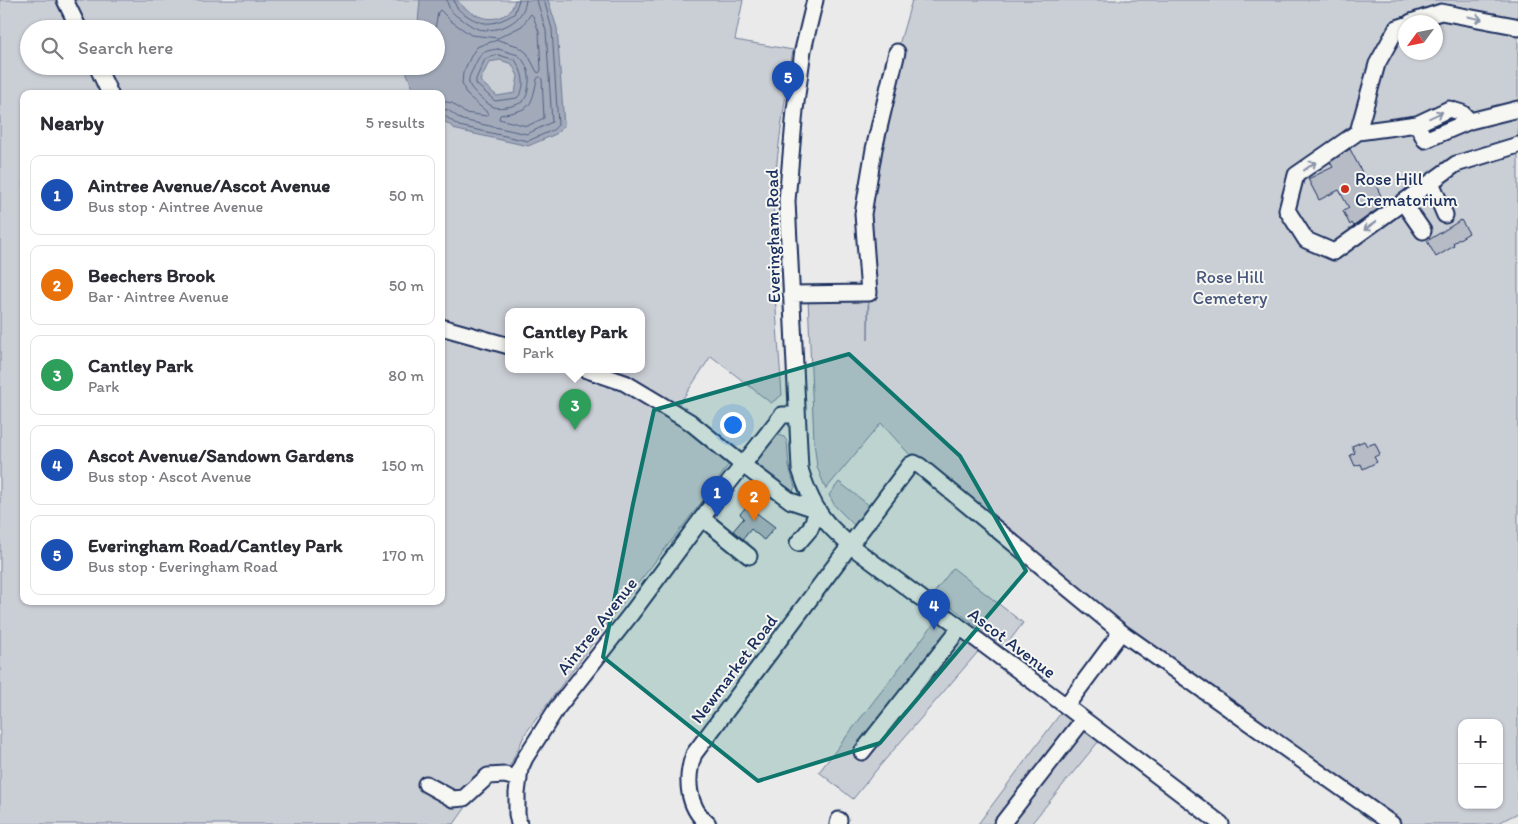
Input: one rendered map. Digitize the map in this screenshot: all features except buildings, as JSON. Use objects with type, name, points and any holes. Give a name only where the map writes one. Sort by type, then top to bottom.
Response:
[{"type":"street","points":[[65,0],[75,20]]},
{"type":"street","name":"Everingham Road","points":[[797,415],[788,202],[792,144],[803,50],[815,0]]},
{"type":"street","points":[[1432,15],[1441,12],[1518,28]]},
{"type":"street","points":[[1358,132],[1377,64],[1398,28]]},
{"type":"street","points":[[791,294],[869,293],[863,214],[880,122],[897,52]]},
{"type":"street","points":[[101,75],[108,90]]},
{"type":"street","points":[[1518,109],[1470,121],[1462,113],[1449,109],[1417,124],[1358,132],[1296,175],[1288,210],[1306,240],[1334,252],[1456,164],[1518,137]]},
{"type":"street","points":[[1456,164],[1518,144]]},
{"type":"street","points":[[1431,182],[1445,215]]},
{"type":"street","points":[[1403,202],[1423,232]]},
{"type":"street","points":[[445,328],[505,345]]},
{"type":"street","points":[[596,373],[625,383],[682,417],[791,501],[818,510],[810,529],[798,543]]},
{"type":"street","name":"Aintree Avenue","points":[[519,824],[517,793],[520,769],[557,708],[782,415],[797,415]]},
{"type":"street","name":"Ascot Avenue","points":[[797,415],[800,469],[818,510],[828,524],[851,546],[1221,824]]},
{"type":"street","name":"Newmarket Road","points":[[708,824],[701,818],[691,797],[688,776],[694,754],[735,697],[914,462],[1121,632]]},
{"type":"street","points":[[702,518],[749,556]]},
{"type":"street","points":[[862,752],[960,628]]},
{"type":"street","points":[[1066,706],[1121,632],[1392,824]]},
{"type":"street","points":[[1002,824],[1083,720]]},
{"type":"street","points":[[426,784],[454,799],[464,798],[488,776],[505,775],[519,779]]},
{"type":"highlighted area","points":[[849,354],[960,456],[1026,571],[880,743],[758,781],[603,657],[633,504],[654,410]]},
{"type":"green space","points":[[0,0],[743,0],[735,40],[793,50],[777,158],[773,224],[782,395],[771,403],[711,356],[678,406],[739,454],[731,461],[711,490],[625,600],[525,734],[509,768],[492,770],[454,824],[0,824]]},
{"type":"green space","name":"Rose Hill Cemetery","points":[[912,0],[1518,0],[1518,813],[1496,824],[1392,824],[1121,632],[920,466],[881,423],[826,489],[817,467],[814,441],[808,298],[868,297],[868,340],[869,293],[863,214],[897,52]]},
{"type":"green space","points":[[772,436],[784,437],[787,441],[789,467],[795,487],[793,491],[786,491],[758,469],[755,457]]},
{"type":"green space","points":[[839,482],[870,506],[855,526],[835,506],[829,495]]},
{"type":"green space","points":[[953,568],[1023,623],[1004,648],[934,593]]},
{"type":"green space","points":[[942,613],[983,646],[853,799],[819,772]]},
{"type":"green space","points":[[1066,706],[1103,736],[1031,824],[978,824]]},
{"type":"water","points":[[420,0],[457,0],[468,10],[489,19],[503,16],[511,10],[515,0],[548,0],[557,28],[564,126],[556,134],[528,146],[457,130],[445,122],[445,90],[413,90],[408,75],[445,75],[445,20],[418,20]],"holes":[[[500,60],[512,64],[518,76],[515,93],[497,96],[480,81],[489,62]]]},
{"type":"place","name":"Everingham Road/Cantley Park","points":[[788,102]]},
{"type":"place","name":"Rose Hill Crematorium","points":[[1345,189]]},
{"type":"place","name":"Cantley Park","points":[[575,430]]},
{"type":"place","name":"Aintree Avenue/Ascot Avenue","points":[[717,517]]},
{"type":"place","name":"Beechers Brook","points":[[754,521]]},
{"type":"place","name":"Ascot Avenue/Sandown Gardens","points":[[934,630]]}]
